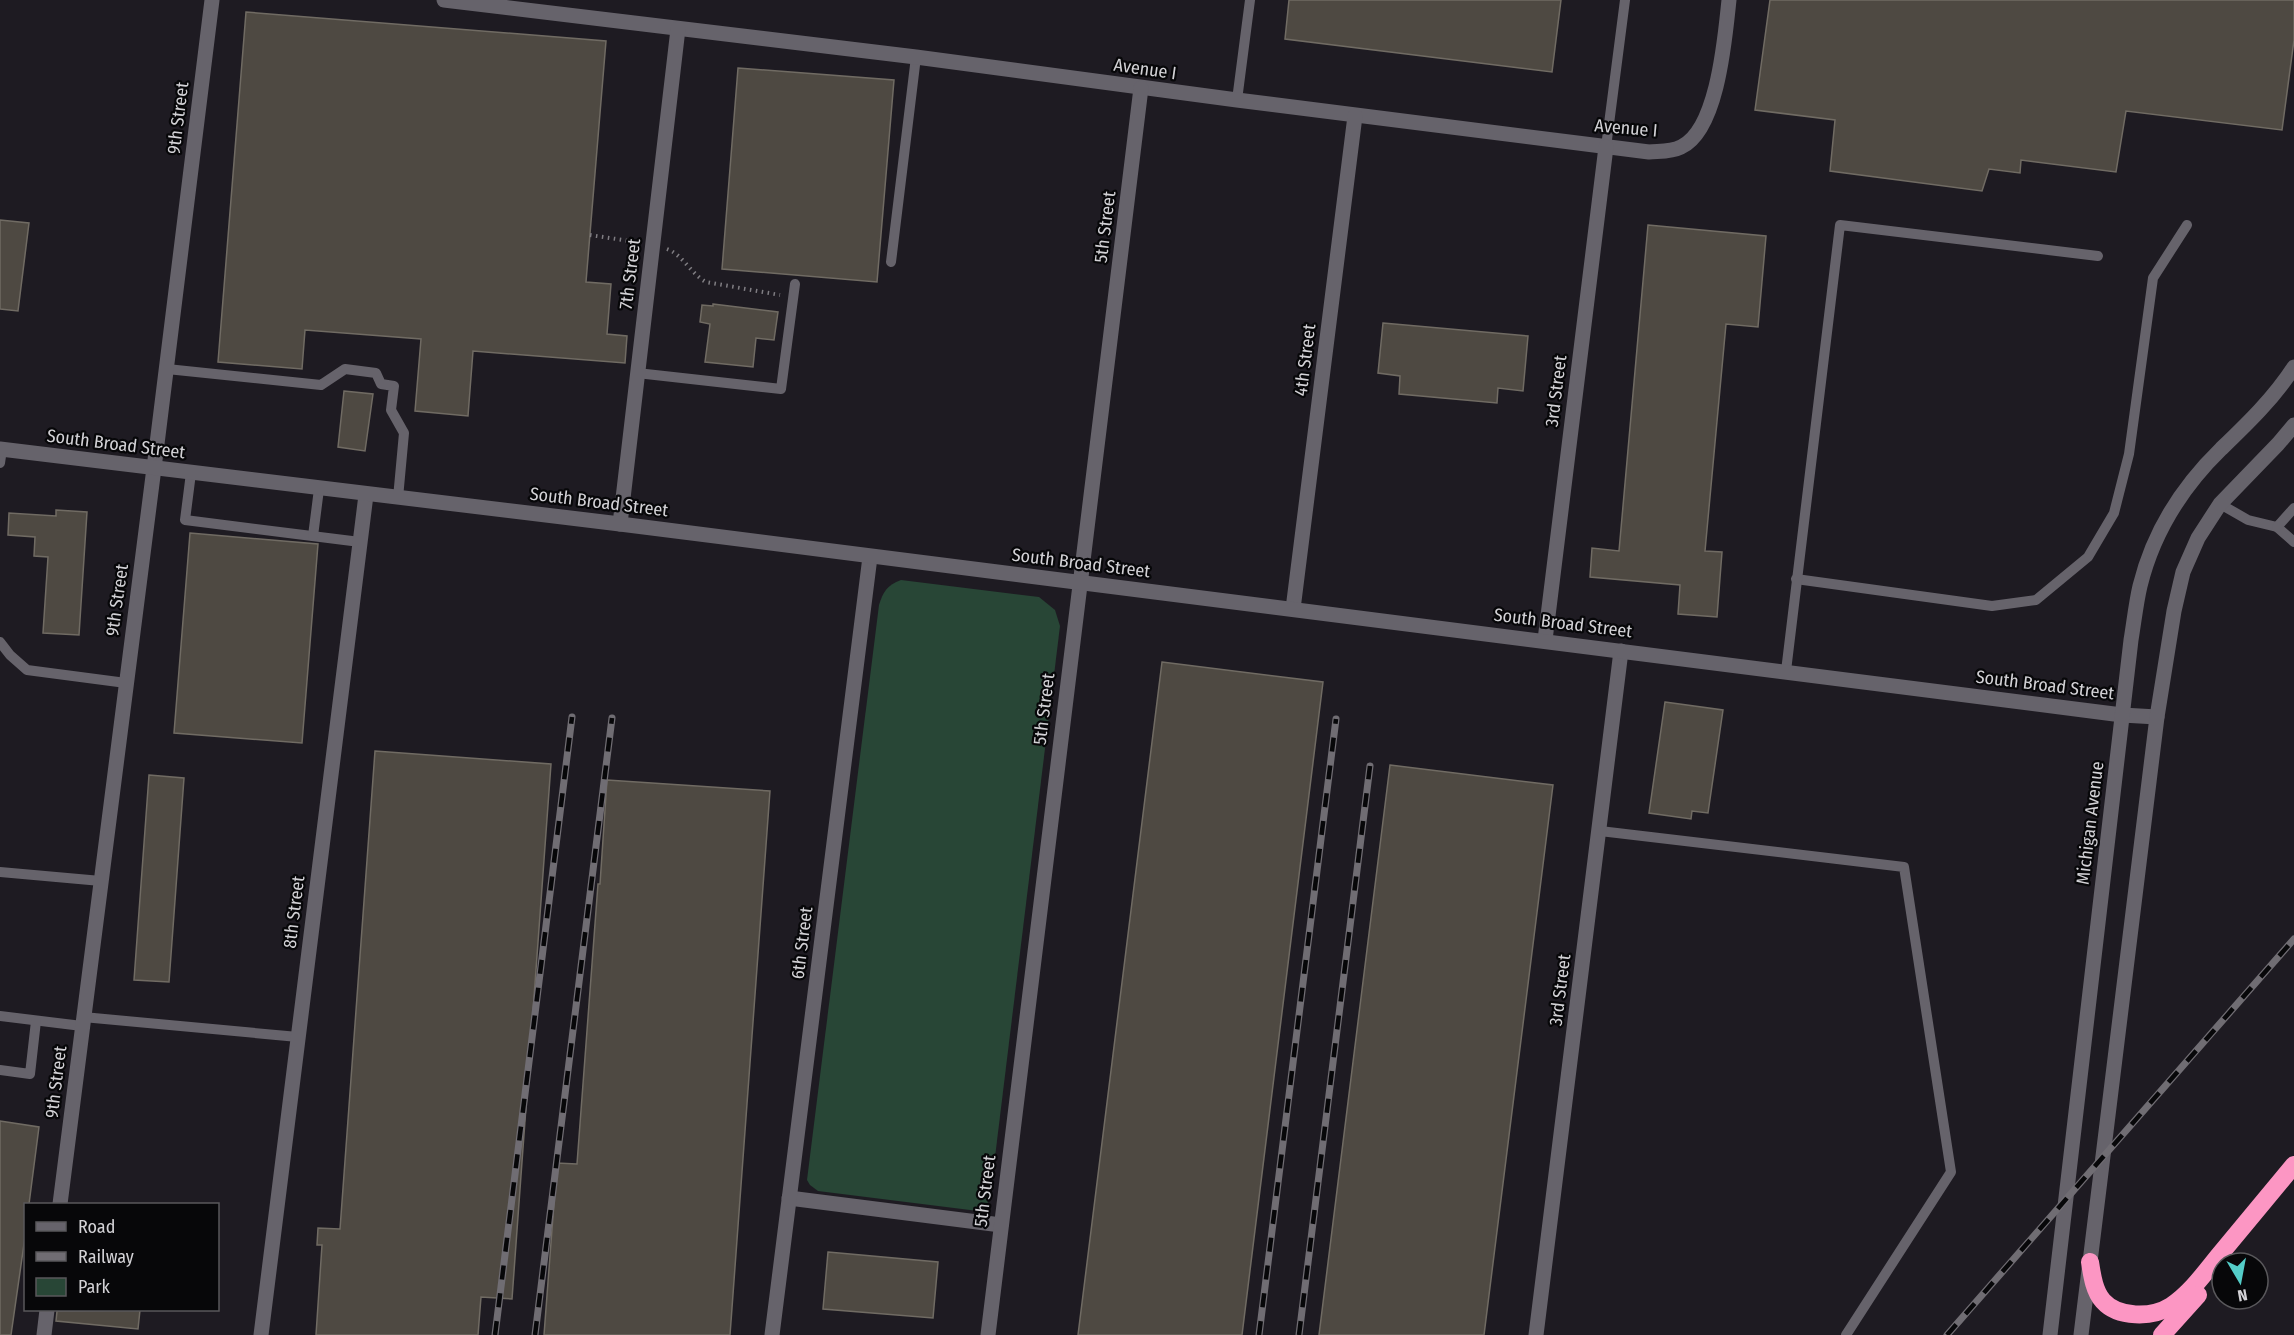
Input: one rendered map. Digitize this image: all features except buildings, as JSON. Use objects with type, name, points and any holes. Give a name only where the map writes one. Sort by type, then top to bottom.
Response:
[{"type":"highway","points":[[2090,1262],[2094,1285],[2103,1301],[2120,1311],[2135,1315],[2152,1314],[2170,1307],[2192,1288],[2294,1165]]},
{"type":"highway","points":[[2234,1251],[2294,1180]]},
{"type":"highway","points":[[2162,1335],[2210,1279]]},
{"type":"street","name":"9th Street","points":[[60,1203],[212,0]]},
{"type":"street","name":"Avenue I","points":[[444,0],[916,57],[1355,116],[1649,152],[1669,151],[1682,147],[1695,137],[1704,124],[1721,67],[1729,0]]},
{"type":"street","name":"7th Street","points":[[620,524],[678,29]]},
{"type":"street","name":"5th Street","points":[[987,1335],[1141,88]]},
{"type":"street","name":"4th Street","points":[[1293,609],[1355,116]]},
{"type":"street","name":"3rd Street","points":[[1545,640],[1606,147]]},
{"type":"street","name":"Michigan Avenue","points":[[2050,1335],[2122,715],[2140,586],[2150,553],[2165,519],[2184,492],[2219,450],[2250,423],[2279,390],[2294,368]]},
{"type":"street","points":[[2081,1335],[2157,717],[2167,646],[2183,572],[2198,538],[2220,504],[2294,425]]},
{"type":"street","name":"South Broad Street","points":[[0,454],[154,468],[620,524],[2122,715],[2157,717]]},
{"type":"street","name":"8th Street","points":[[261,1335],[366,495]]},
{"type":"street","name":"6th Street","points":[[772,1335],[870,557]]},
{"type":"street","name":"3rd Street","points":[[1536,1335],[1622,651]]},
{"type":"street","points":[[789,1198],[1001,1225]]},
{"type":"street","points":[[44,1335],[47,1311]]},
{"type":"lane","points":[[1237,100],[1250,0]]},
{"type":"lane","points":[[1606,147],[1624,0]]},
{"type":"lane","points":[[891,262],[916,57]]},
{"type":"lane","points":[[1786,671],[1840,225],[2098,256]]},
{"type":"lane","points":[[1796,579],[1992,606],[2036,600],[2088,557],[2114,513],[2128,454],[2153,278],[2187,225]]},
{"type":"lane","points":[[637,374],[780,389],[795,284]]},
{"type":"lane","points":[[166,369],[321,385],[345,369],[376,373],[381,384],[394,386],[391,410],[404,433],[398,498]]},
{"type":"lane","points":[[191,473],[184,520],[360,542]]},
{"type":"lane","points":[[313,536],[319,489]]},
{"type":"lane","points":[[2220,504],[2248,520],[2277,527],[2294,542]]},
{"type":"lane","points":[[2277,527],[2294,508]]},
{"type":"lane","points":[[0,642],[10,656],[27,670],[126,683]]},
{"type":"lane","points":[[1600,831],[1904,867],[1951,1172],[1846,1335]]},
{"type":"lane","points":[[0,872],[100,881]]},
{"type":"lane","points":[[0,1016],[36,1021],[83,1021],[298,1037]]},
{"type":"lane","points":[[0,1070],[30,1074],[36,1021]]},
{"type":"path","points":[[590,235],[670,249],[706,282],[793,297]]},
{"type":"green space","points":[[901,580],[1039,597],[1055,610],[1060,626],[990,1198],[986,1206],[978,1211],[818,1191],[807,1180],[879,605],[886,589]]},
{"type":"railway","points":[[495,1335],[572,717]]},
{"type":"railway","points":[[535,1335],[612,718]]},
{"type":"railway","points":[[1259,1335],[1336,719]]},
{"type":"railway","points":[[1299,1335],[1370,766]]},
{"type":"railway","points":[[1947,1335],[2294,939]]}]
